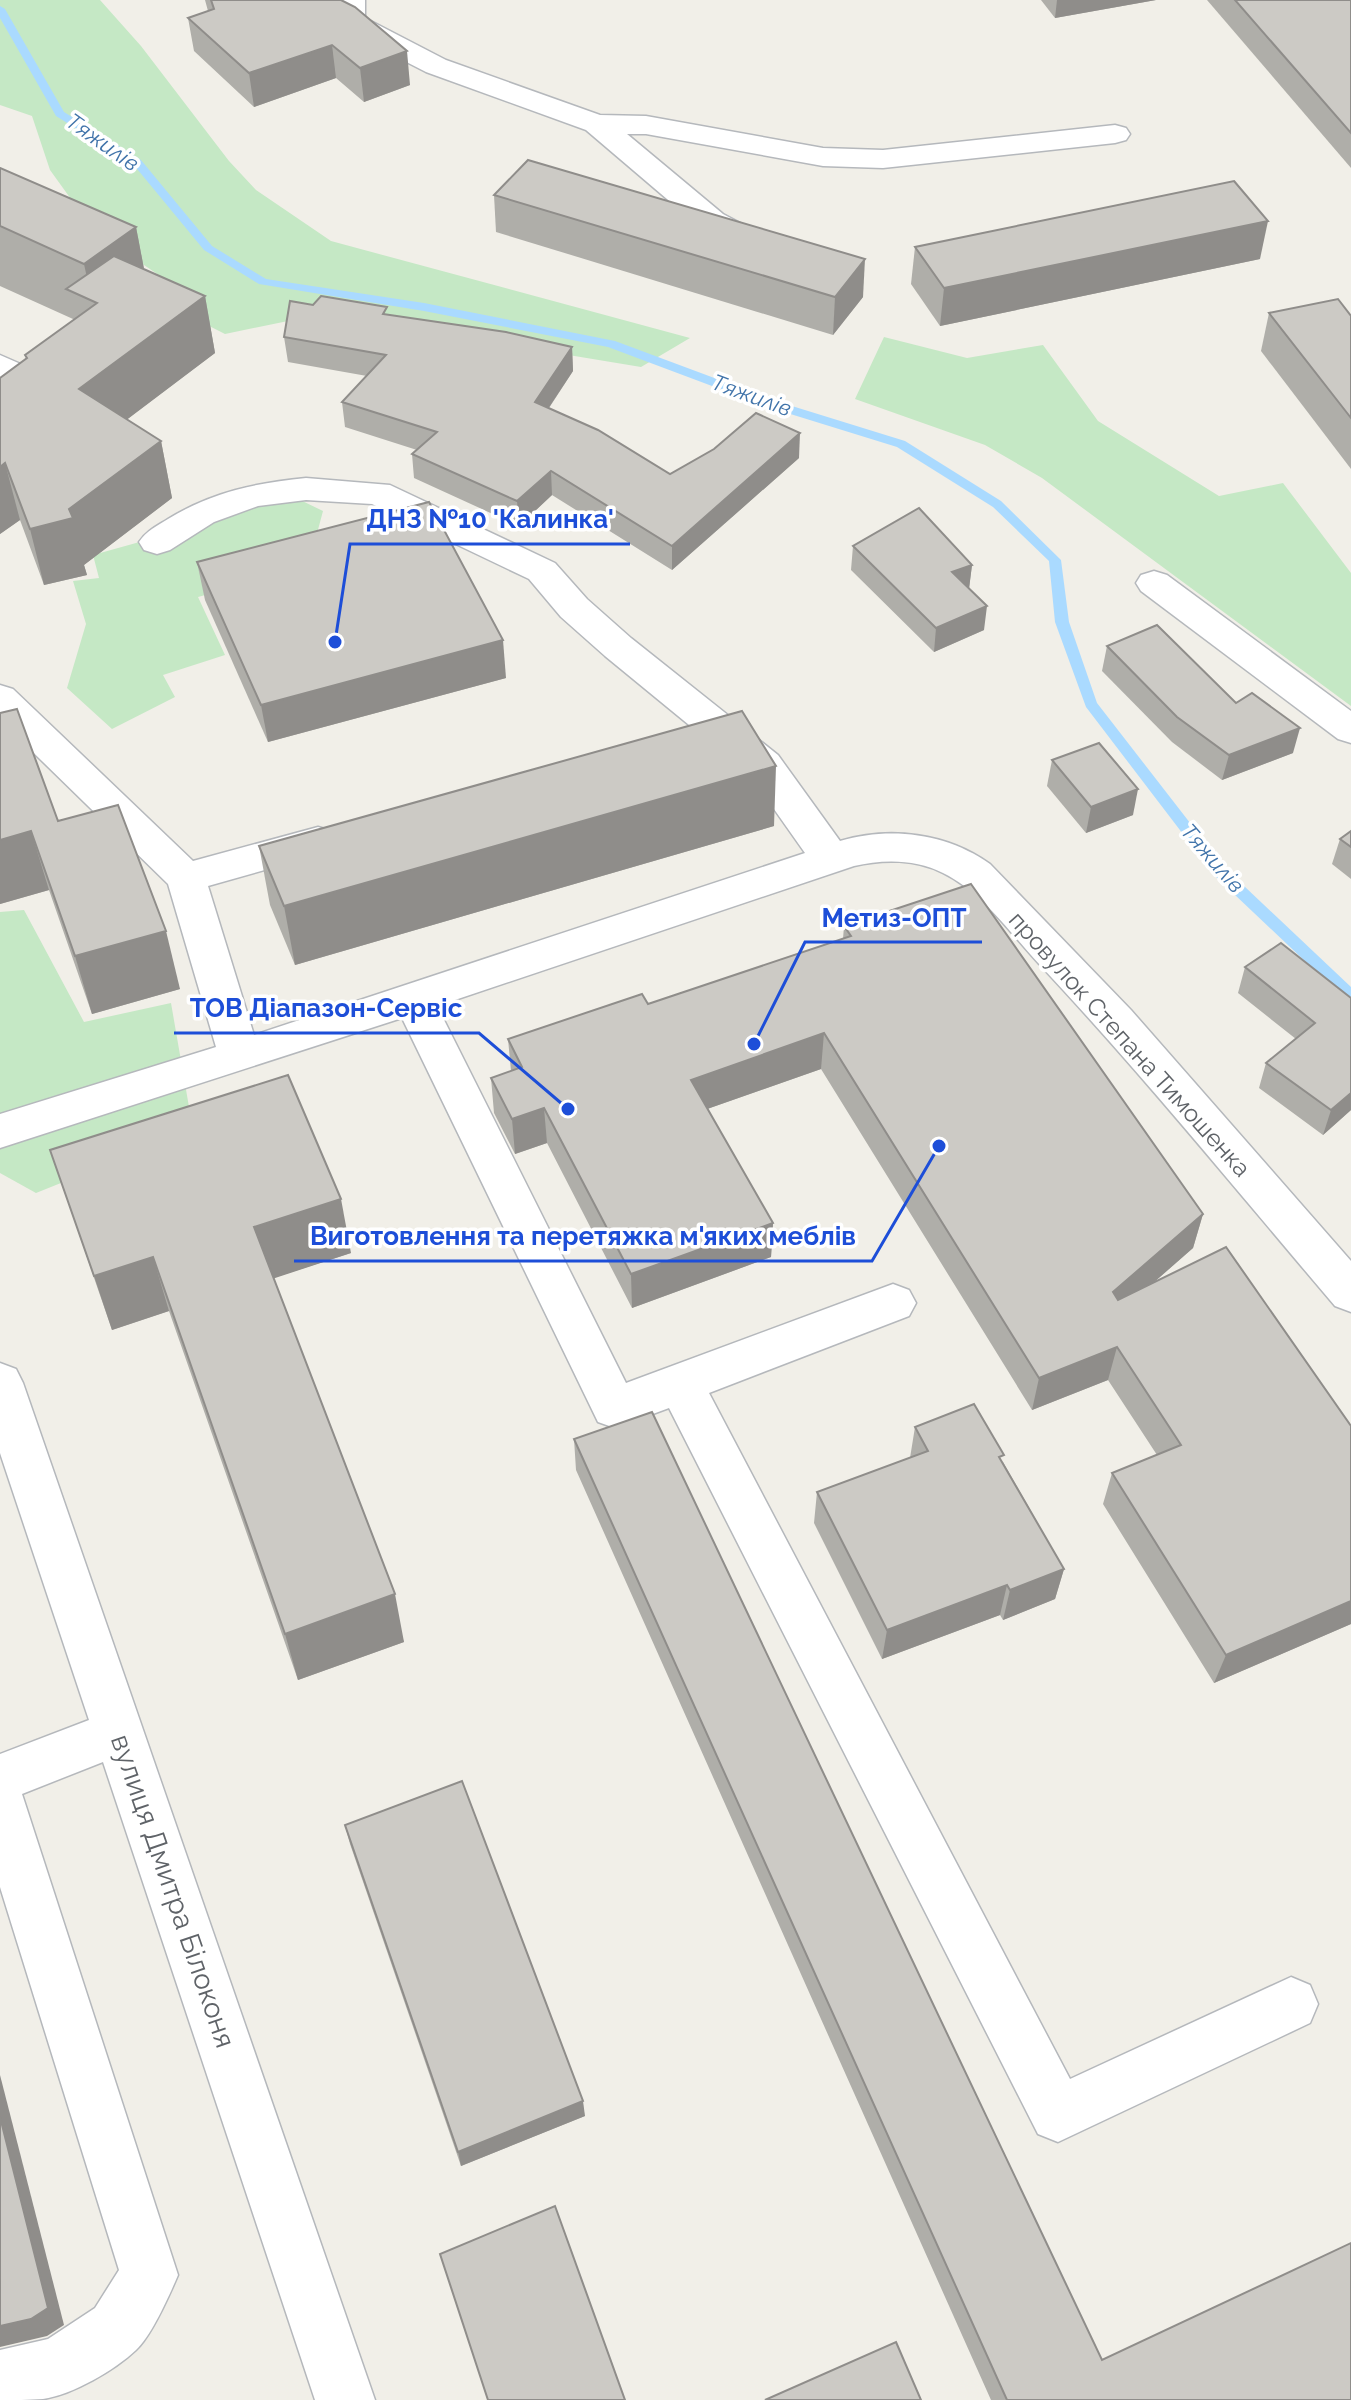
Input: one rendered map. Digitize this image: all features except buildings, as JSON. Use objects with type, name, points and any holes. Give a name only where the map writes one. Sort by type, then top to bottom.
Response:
[{"type":"street","points":[[351,0],[350,22],[436,66],[597,124],[646,125],[823,157],[883,159],[1115,134]]},
{"type":"street","points":[[597,124],[712,221],[752,243]]},
{"type":"street","points":[[0,365],[43,386],[0,416]]},
{"type":"street","points":[[157,542],[202,514],[253,495],[306,489],[378,493],[542,571],[574,608],[618,647],[764,765],[831,859]]},
{"type":"street","points":[[1154,583],[1351,730]]},
{"type":"street","points":[[0,698],[186,878],[240,1056]]},
{"type":"street","points":[[675,742],[721,729]]},
{"type":"street","points":[[186,878],[354,831]]},
{"type":"street","name":"провулок Степана Тимошенка","points":[[0,1131],[240,1056],[831,859],[871,847],[910,847],[957,862],[993,892],[1079,979],[1351,1293]]},
{"type":"street","points":[[413,999],[615,1408],[893,1303]]},
{"type":"street","name":"вулиця Дмитра Білоконя","points":[[0,1383],[345,2400]]},
{"type":"street","points":[[680,1383],[1058,2114],[1291,2004]]},
{"type":"street","points":[[0,1778],[119,1732]]},
{"type":"street","points":[[0,1803],[149,2275],[116,2329],[60,2366],[0,2380]]},
{"type":"green space","points":[[0,0],[100,0],[141,46],[229,161],[256,190],[331,241],[690,338],[641,367],[322,314],[225,334],[154,298],[169,282],[94,231],[50,170],[32,116],[0,105]]},
{"type":"green space","points":[[884,337],[967,358],[1043,345],[1098,421],[1219,496],[1283,483],[1351,573],[1351,706],[1042,478],[985,445],[855,399]]},
{"type":"green space","points":[[224,494],[294,497],[323,511],[308,567],[198,597],[225,655],[163,675],[175,697],[112,729],[67,688],[86,624],[73,581],[99,578],[93,555],[161,536]]},
{"type":"green space","points":[[24,910],[84,1022],[171,1003],[193,1130],[36,1193],[0,1173],[0,912]]},
{"type":"waterway","name":"Тяжилів","points":[[0,9],[60,114],[137,162],[208,248],[263,282],[424,307],[611,344],[775,405],[901,444],[997,504],[1055,560],[1062,622],[1091,704],[1220,872],[1351,996]]},
{"type":"place","name":"ДНЗ №10 'Калинка'","points":[[335,642]]},
{"type":"place","name":"Метиз-ОПТ","points":[[754,1044]]},
{"type":"place","name":"ТОВ Діапазон-Сервіс","points":[[568,1109]]},
{"type":"place","name":"Виготовлення та перетяжка м'яких меблів","points":[[939,1146]]}]
